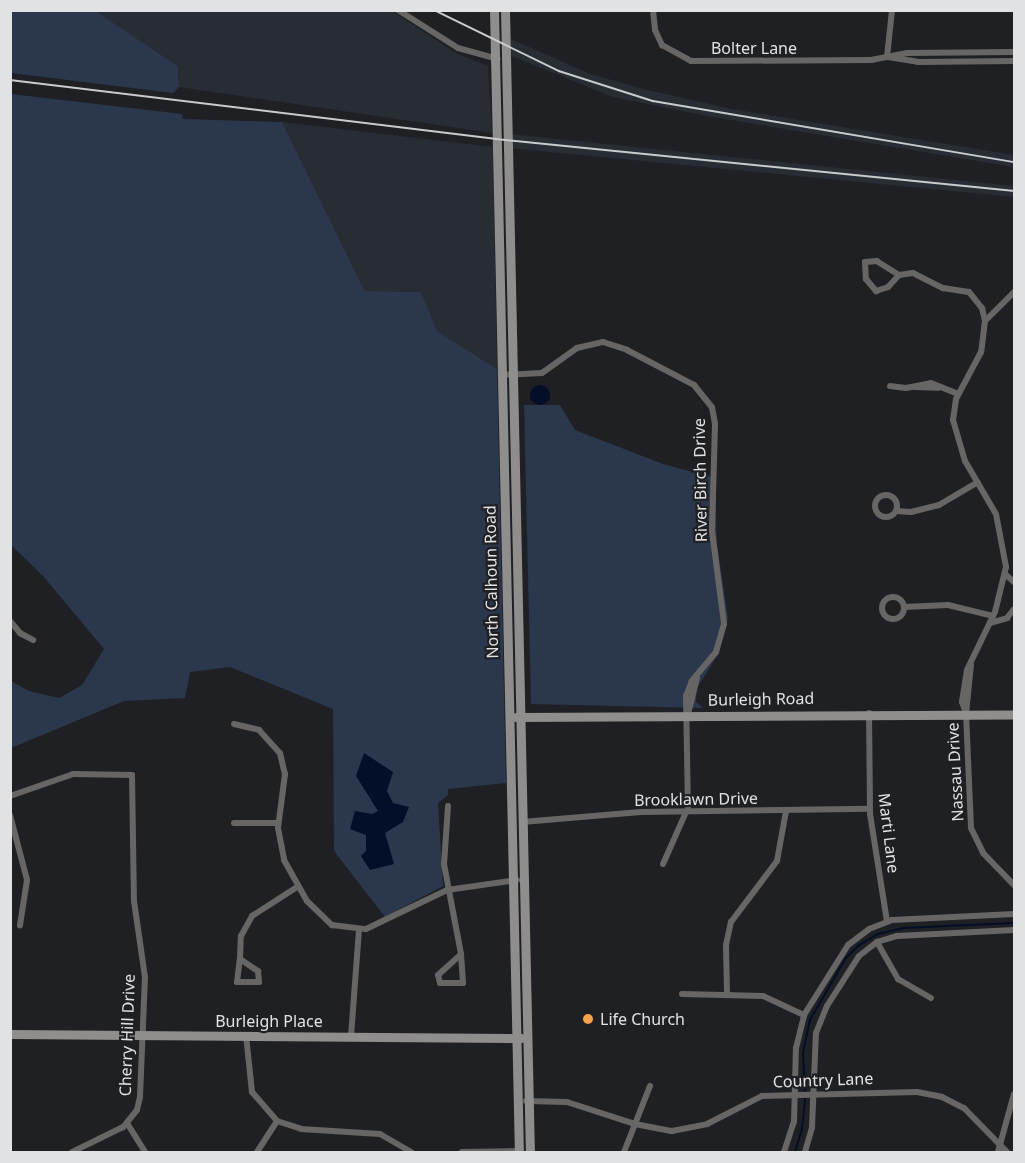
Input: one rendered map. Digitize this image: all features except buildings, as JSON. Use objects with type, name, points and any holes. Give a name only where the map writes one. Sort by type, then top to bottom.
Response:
[{"type":"main road","name":"North Calhoun Road","points":[[494,10],[519,1152]]},
{"type":"main road","name":"North Calhoun Road","points":[[504,10],[527,1038],[525,1101],[530,1152]]},
{"type":"main road","name":"Burleigh Road","points":[[508,717],[869,712],[1014,714]]},
{"type":"main road","name":"Burleigh Place","points":[[10,1034],[527,1038]]},
{"type":"street","points":[[398,10],[458,48],[495,59],[506,59]]},
{"type":"street","name":"Bolter Lane","points":[[654,10],[654,30],[662,45],[691,61],[887,57],[907,53],[1014,52]]},
{"type":"street","points":[[887,57],[892,10]]},
{"type":"street","name":"Bolter Lane","points":[[887,57],[918,62],[1014,62]]},
{"type":"street","points":[[899,274],[888,287],[876,291],[866,279],[865,262],[877,261],[899,274],[913,273],[943,288],[969,292],[982,308],[985,321]]},
{"type":"street","points":[[985,321],[1014,292]]},
{"type":"street","name":"Nassau Drive","points":[[985,321],[981,352],[958,394],[953,410],[955,432],[1001,528],[1005,574],[992,620],[971,665],[963,690],[973,836],[983,853],[1014,885]]},
{"type":"street","name":"River Birch Drive","points":[[501,375],[542,373],[577,348],[603,342],[627,350],[684,379],[708,399],[715,424],[712,529],[724,624],[716,652],[686,696],[688,714],[687,812]]},
{"type":"street","points":[[890,386],[915,387],[931,383],[938,388],[958,394]]},
{"type":"street","points":[[896,511],[911,512],[939,505],[978,482]]},
{"type":"street","points":[[1005,574],[1014,582]]},
{"type":"street","points":[[904,607],[948,605],[992,620],[1007,618],[1014,609]]},
{"type":"street","points":[[10,621],[20,633],[33,640]]},
{"type":"street","name":"Marti Lane","points":[[869,712],[870,809],[886,921]]},
{"type":"street","points":[[234,724],[258,730],[280,753],[285,780],[278,823],[284,860],[297,887],[326,921],[360,930],[447,890],[523,880]]},
{"type":"street","name":"Cherry Hill Drive","points":[[10,796],[73,774],[132,775],[135,901],[144,977],[140,1034],[140,1097],[127,1123]]},
{"type":"street","points":[[448,806],[443,848],[447,890],[461,954],[463,983],[440,983],[438,975],[461,954]]},
{"type":"street","name":"Brooklawn Drive","points":[[522,822],[687,812],[870,809]]},
{"type":"street","points":[[727,993],[726,945],[731,922],[777,861],[786,811]]},
{"type":"street","points":[[663,864],[687,812]]},
{"type":"street","points":[[10,815],[26,873],[20,925]]},
{"type":"street","points":[[234,823],[278,823]]},
{"type":"street","points":[[240,959],[258,971],[259,982],[237,982],[241,936],[252,916],[297,887]]},
{"type":"street","points":[[806,1152],[812,1127],[796,1048],[804,1015],[848,945],[886,921],[1014,914]]},
{"type":"street","points":[[351,1036],[360,930]]},
{"type":"street","points":[[784,1152],[804,1093],[820,1021],[851,966],[877,942],[910,934],[1014,930]]},
{"type":"street","points":[[877,942],[898,979],[931,998]]},
{"type":"street","points":[[682,994],[727,993],[772,998],[804,1015]]},
{"type":"street","points":[[246,1035],[252,1092],[277,1121],[302,1129],[380,1134],[411,1152]]},
{"type":"street","points":[[624,1152],[650,1086]]},
{"type":"street","name":"Country Lane","points":[[525,1101],[567,1102],[664,1131],[692,1129],[762,1096],[804,1093],[935,1095],[964,1108],[1007,1152]]},
{"type":"street","points":[[998,1152],[1014,1094]]},
{"type":"street","points":[[257,1152],[277,1121]]},
{"type":"street","points":[[72,1152],[127,1123],[145,1152]]},
{"type":"street","points":[[462,1152],[519,1152]]},
{"type":"shaded area","points":[[11,10],[96,11],[178,66],[179,87],[173,93],[11,73]]},
{"type":"shaded area","points":[[96,11],[392,11],[456,53],[488,66],[492,133],[179,87],[178,66]]},
{"type":"shaded area","points":[[509,38],[588,73],[639,88],[731,109],[1014,155],[1014,167],[707,116],[613,97],[509,55]]},
{"type":"shaded area","points":[[11,94],[182,114],[183,119],[282,122],[365,291],[421,292],[437,331],[497,369],[506,783],[448,789],[448,795],[438,803],[443,886],[385,917],[334,851],[333,709],[230,667],[190,672],[185,698],[124,701],[11,748],[11,681],[29,691],[59,698],[82,685],[104,649],[43,576],[11,545]]},
{"type":"shaded area","points":[[282,122],[493,147],[497,369],[436,331],[421,292],[365,291]]},
{"type":"shaded area","points":[[509,134],[1014,186],[1014,197],[508,148]]},
{"type":"shaded area","points":[[540,385],[547,388],[550,395],[547,402],[540,405],[533,402],[530,395],[533,388]]},
{"type":"shaded area","points":[[524,405],[560,405],[575,430],[663,464],[715,478],[717,544],[728,618],[719,653],[697,688],[696,702],[703,708],[531,704]]},
{"type":"shaded area","points":[[364,753],[393,772],[387,791],[393,803],[409,807],[403,822],[385,833],[394,864],[370,870],[361,856],[366,851],[366,835],[350,829],[355,811],[372,814],[378,811],[356,776]]},
{"type":"waterway","points":[[805,1093],[803,1053],[810,1020],[846,958],[858,946],[878,934],[903,928],[1014,923]]},
{"type":"waterway","points":[[795,1152],[802,1129],[805,1098]]},
{"type":"railway","points":[[434,10],[559,71],[653,101],[1014,162]]},
{"type":"railway","points":[[10,80],[496,139],[1014,191]]},
{"type":"place","name":"Life Church","points":[[588,1019]]}]
